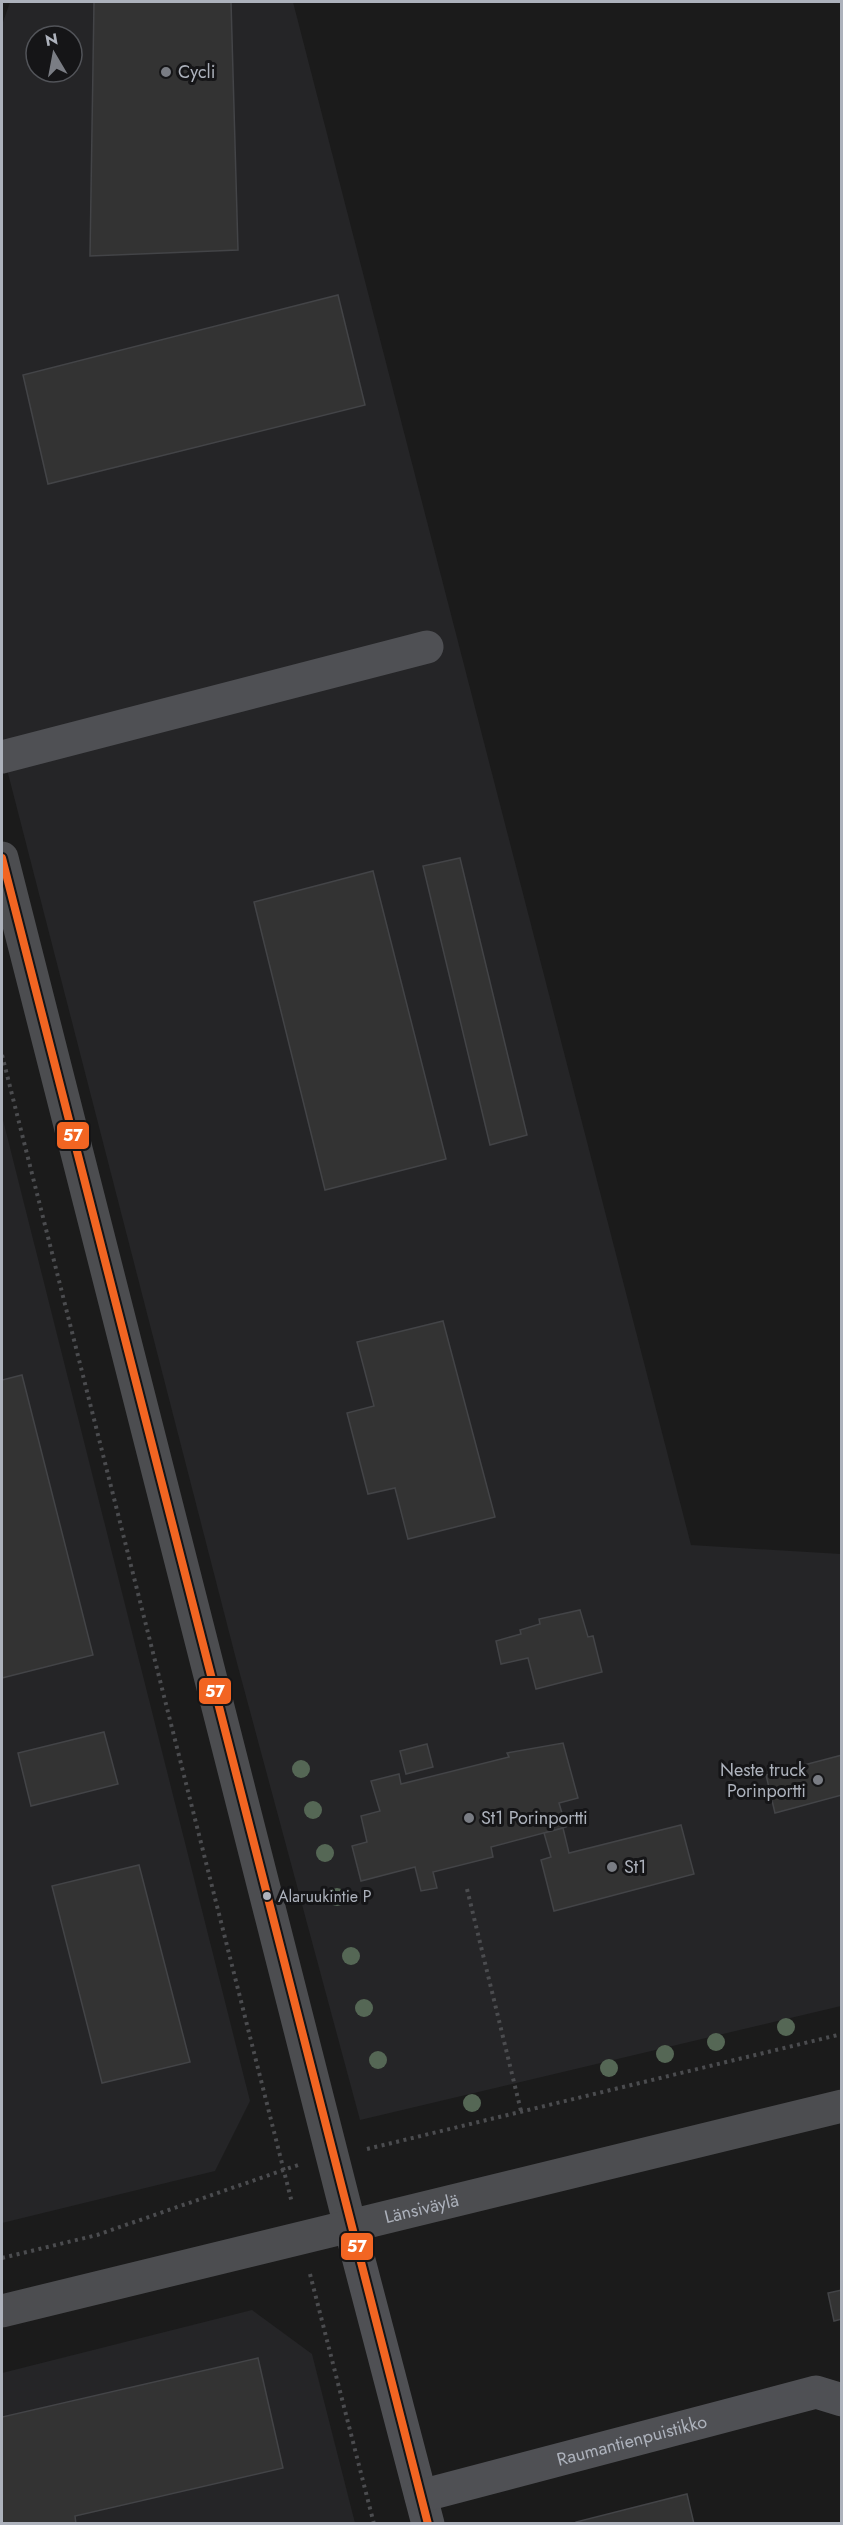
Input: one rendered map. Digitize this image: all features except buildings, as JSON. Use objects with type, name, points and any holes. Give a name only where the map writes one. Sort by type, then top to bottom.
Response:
[{"type":"main road","points":[[2,858],[350,2226]]},
{"type":"main road","name":"Länsiväylä","points":[[2,2311],[842,2106]]},
{"type":"street","points":[[2,757],[427,647]]},
{"type":"street","points":[[350,2226],[424,2510]]},
{"type":"street","name":"Raumantienpuistikko","points":[[424,2510],[816,2392],[842,2400]]},
{"type":"path","points":[[2,1054],[374,2523]]},
{"type":"path","points":[[467,1889],[521,2111]]},
{"type":"path","points":[[2,2258],[97,2235],[283,2169],[842,2034]]},
{"type":"shaded area","points":[[10,2],[293,2],[691,1545],[841,1554],[841,2006],[360,2120],[237,1663],[2,750],[2,25]]},
{"type":"shaded area","points":[[2,1116],[250,2101],[215,2171],[2,2223]]},
{"type":"shaded area","points":[[252,2310],[312,2354],[355,2523],[2,2524],[2,2373]]},
{"type":"transit line","name":"57","points":[[2,858],[428,2524]]},
{"type":"place","name":"Cycli","points":[[166,72]]},
{"type":"place","name":"Neste truck Porinportti","points":[[818,1780]]},
{"type":"place","name":"St1 Porinportti","points":[[469,1818]]},
{"type":"place","name":"St1","points":[[612,1867]]},
{"type":"place","name":"Alaruukintie P","points":[[267,1896]]}]
